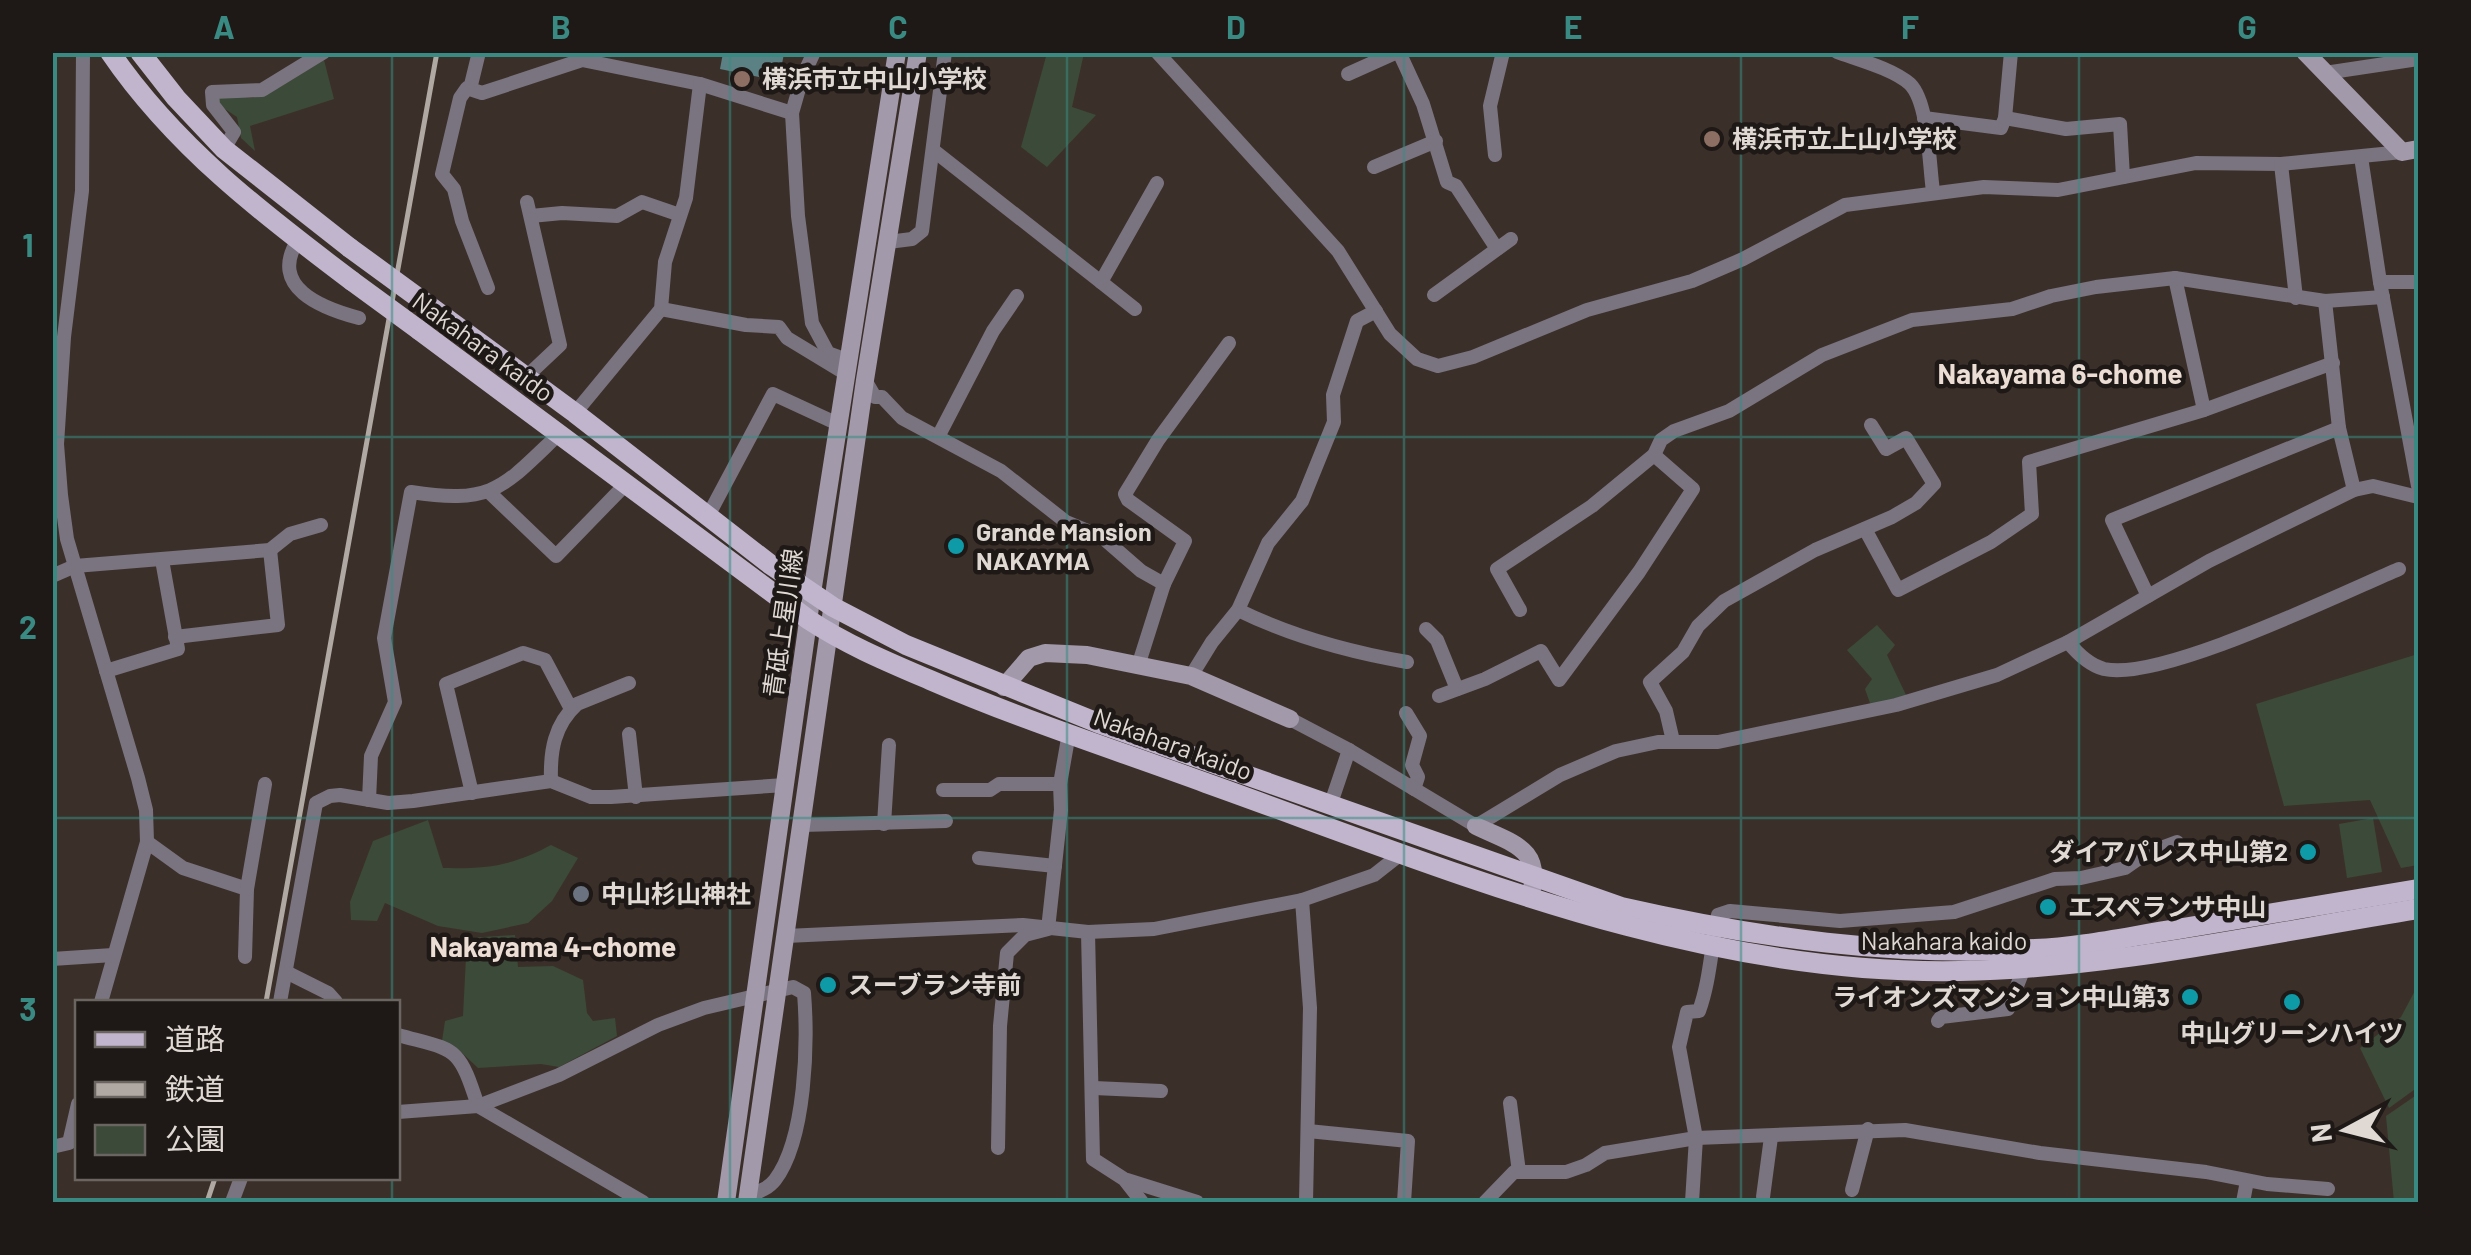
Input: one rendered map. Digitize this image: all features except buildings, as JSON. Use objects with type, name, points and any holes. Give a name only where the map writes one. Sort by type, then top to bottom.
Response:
[{"type":"main road","name":"Nakahara kaido","points":[[110,52],[157,112],[204,162],[352,282],[809,620],[966,696],[1402,853],[1621,907],[1714,938],[1902,970],[2024,968],[2098,960],[2418,908]]},
{"type":"main road","name":"Nakahara kaido","points":[[140,52],[224,149],[350,248],[833,607],[906,645],[1004,687],[1330,806],[1533,888]]},
{"type":"main road","name":"青砥上星川線","points":[[747,1199],[833,607],[854,372],[898,52]]},
{"type":"main road","name":"青砥上星川線","points":[[726,1202],[838,424],[888,242],[918,52]]},
{"type":"main road","points":[[2305,52],[2410,150]]},
{"type":"main road","points":[[1004,687],[1029,658],[1045,653],[1138,663],[1191,676],[1290,719]]},
{"type":"main road","points":[[1476,826],[1525,850],[1534,864],[1533,888]]},
{"type":"main road","name":"Nakahara kaido","points":[[1714,938],[1981,952],[2040,949],[2418,889]]},
{"type":"street","points":[[83,52],[82,190],[55,444],[74,566],[138,778],[146,810],[147,842],[101,1000]]},
{"type":"street","points":[[224,149],[234,132],[213,105],[212,92],[262,90],[324,52]]},
{"type":"street","points":[[470,89],[479,52]]},
{"type":"street","points":[[814,52],[792,113],[798,216],[812,323],[828,354],[854,372],[875,397],[882,397],[902,418],[1001,471],[1066,522],[1102,537],[1140,571],[1164,584]]},
{"type":"street","points":[[888,242],[912,239],[922,231],[946,52]]},
{"type":"street","points":[[1157,52],[1338,251],[1390,334],[1416,359],[1438,366],[1473,357],[1588,310],[1692,282],[1845,205],[1984,187],[2058,190],[2196,163],[2281,164],[2410,150]]},
{"type":"street","points":[[1348,74],[1398,52],[1436,140],[1447,182],[1456,186],[1497,249]]},
{"type":"street","points":[[1495,155],[1490,106],[1503,52]]},
{"type":"street","points":[[1837,52],[1910,85],[1919,98],[1933,192]]},
{"type":"street","points":[[1924,118],[2000,128],[2005,118],[2010,52]]},
{"type":"street","points":[[2325,73],[2418,59]]},
{"type":"street","points":[[488,288],[454,189],[442,174],[460,98],[467,88],[482,93],[582,60],[700,84],[792,113]]},
{"type":"street","points":[[575,413],[660,309],[665,262],[686,198],[700,84]]},
{"type":"street","points":[[2005,118],[2066,129],[2120,124],[2124,177]]},
{"type":"street","points":[[1374,167],[1436,140]]},
{"type":"street","points":[[932,150],[1135,309]]},
{"type":"street","points":[[2361,157],[2418,486]]},
{"type":"street","points":[[2281,164],[2296,298]]},
{"type":"street","points":[[1101,282],[1157,184]]},
{"type":"street","points":[[526,377],[560,346],[530,209],[617,216],[642,202],[680,215]]},
{"type":"street","points":[[1434,295],[1511,239]]},
{"type":"street","points":[[298,240],[286,267],[295,284],[321,307],[359,318]]},
{"type":"street","points":[[1520,610],[1497,569],[1592,506],[1654,455],[1662,440],[1674,431],[1729,411],[1822,355],[1912,320],[2012,310],[2096,286],[2175,278],[2325,301],[2417,282]]},
{"type":"street","points":[[2175,278],[2204,410]]},
{"type":"street","points":[[940,436],[993,331],[1017,296]]},
{"type":"street","points":[[2325,301],[2339,428],[2354,490]]},
{"type":"street","points":[[660,309],[779,327],[788,338],[854,372]]},
{"type":"street","points":[[1191,676],[1238,610],[1268,543],[1302,501],[1334,422],[1333,395],[1357,321],[1376,310]]},
{"type":"street","points":[[1138,663],[1164,584],[1185,541],[1125,494],[1158,440],[1229,343]]},
{"type":"street","points":[[1865,529],[1898,590],[1990,542],[2032,514],[2029,462],[2204,410],[2333,363]]},
{"type":"street","points":[[708,516],[774,394],[838,424]]},
{"type":"street","points":[[1673,741],[1666,711],[1650,682],[1683,652],[1698,626],[1724,601],[1815,550],[1916,502],[1934,484],[1906,438],[1886,449],[1872,425]]},
{"type":"street","points":[[2148,596],[2112,520],[2339,428]]},
{"type":"street","points":[[369,800],[370,756],[395,702],[384,638],[411,492],[437,496],[490,493],[507,484],[560,434]]},
{"type":"street","points":[[1439,696],[1541,651],[1560,680],[1693,489],[1654,455]]},
{"type":"street","points":[[490,493],[556,556],[626,484]]},
{"type":"street","points":[[1290,719],[1350,750],[1476,826],[1588,761],[1630,748],[1673,741],[1718,742],[1896,705],[1997,674],[2068,642],[2209,561],[2354,490],[2373,486],[2418,497]]},
{"type":"street","points":[[52,576],[74,566],[270,550],[290,534],[321,525]]},
{"type":"street","points":[[174,637],[278,624],[270,550]]},
{"type":"street","points":[[106,670],[178,650],[162,560]]},
{"type":"street","points":[[2068,642],[2079,655],[2101,668],[2148,668],[2218,645],[2399,569]]},
{"type":"street","points":[[1238,610],[1332,645],[1407,662]]},
{"type":"street","points":[[1426,629],[1437,640],[1457,690]]},
{"type":"street","points":[[472,793],[446,684],[523,653],[545,660],[571,709]]},
{"type":"street","points":[[551,781],[554,737],[571,709],[629,683]]},
{"type":"street","points":[[1406,713],[1420,736],[1412,765],[1418,776],[1414,790]]},
{"type":"street","points":[[630,734],[636,796]]},
{"type":"street","points":[[1048,928],[1061,810],[1060,784],[1069,734]]},
{"type":"street","points":[[884,824],[889,745]]},
{"type":"street","points":[[1330,806],[1350,750]]},
{"type":"street","points":[[280,1000],[316,803],[330,796],[400,802],[551,781],[591,796],[786,786]]},
{"type":"street","points":[[245,957],[247,889],[266,784]]},
{"type":"street","points":[[944,790],[990,790],[999,784],[1060,784]]},
{"type":"street","points":[[802,825],[946,822]]},
{"type":"street","points":[[147,842],[182,868],[247,889]]},
{"type":"street","points":[[1692,1202],[1696,1138],[1679,1047],[1687,1012],[1699,1011],[1708,985],[1718,916],[1730,911],[1840,921],[1954,912],[2056,879],[2125,868],[2145,854],[2177,842]]},
{"type":"street","points":[[786,936],[1024,925],[1088,932],[1154,929],[1302,900],[1374,875],[1402,853]]},
{"type":"street","points":[[978,858],[1055,866]]},
{"type":"street","points":[[1302,900],[1310,1008],[1306,1202]]},
{"type":"street","points":[[998,1148],[1000,1026],[1007,953],[1024,935],[1048,928]]},
{"type":"street","points":[[1088,932],[1093,1158],[1124,1179],[1198,1202]]},
{"type":"street","points":[[52,959],[112,955]]},
{"type":"street","points":[[1938,1022],[1940,1017],[2008,1009],[2024,968]]},
{"type":"street","points":[[286,972],[328,992],[334,1000]]},
{"type":"street","points":[[400,1112],[478,1106],[559,1075],[658,1025],[756,994],[794,987],[804,993],[808,1035],[791,1146],[775,1180],[747,1199]]},
{"type":"street","points":[[400,1035],[446,1046],[464,1066],[478,1106],[643,1202]]},
{"type":"street","points":[[1094,1088],[1161,1091]]},
{"type":"street","points":[[1510,1102],[1519,1172]]},
{"type":"street","points":[[1308,1130],[1408,1142],[1404,1202]]},
{"type":"street","points":[[1485,1202],[1514,1172],[1566,1172],[1586,1166],[1605,1153],[1696,1138],[1868,1130],[1905,1130],[2322,1192]]},
{"type":"street","points":[[1852,1190],[1868,1130]]},
{"type":"street","points":[[1763,1197],[1771,1137]]},
{"type":"street","points":[[52,1147],[73,1143]]},
{"type":"street","points":[[1124,1179],[1142,1202]]},
{"type":"street","points":[[2243,1202],[2247,1180]]},
{"type":"green space","points":[[1047,53],[1084,53],[1072,107],[1096,115],[1047,167],[1021,147]]},
{"type":"green space","points":[[324,60],[334,99],[250,126],[255,151],[241,138],[237,117],[219,105],[218,96],[253,98]]},
{"type":"green space","points":[[1877,625],[1895,645],[1887,655],[1906,695],[1871,706],[1865,689],[1872,679],[1847,650]]},
{"type":"green space","points":[[2418,654],[2418,865],[2401,868],[2370,800],[2284,806],[2256,704]]},
{"type":"green space","points":[[2373,818],[2382,872],[2347,878],[2339,824]]},
{"type":"green space","points":[[428,820],[443,868],[499,865],[551,845],[578,858],[552,901],[528,923],[482,933],[438,926],[385,903],[377,921],[351,920],[350,902],[373,841]]},
{"type":"green space","points":[[515,935],[518,967],[553,966],[583,980],[587,1013],[593,1021],[615,1018],[617,1036],[559,1067],[541,1064],[478,1068],[442,1041],[445,1021],[463,1016],[467,938]]},
{"type":"green space","points":[[2418,985],[2418,1087],[2389,1108],[2360,1048],[2401,1017]]},
{"type":"green space","points":[[2418,1094],[2418,1202],[2394,1202],[2386,1116]]},
{"type":"water","points":[[723,53],[784,53],[779,81],[720,69]]},
{"type":"railway","points":[[266,1000],[437,52]]},
{"type":"railway","points":[[207,1202],[214,1180]]},
{"type":"place","name":"横浜市立中山小学校","points":[[742,79]]},
{"type":"place","name":"横浜市立上山小学校","points":[[1712,139]]},
{"type":"place","name":"Grande Mansion NAKAYMA","points":[[956,546]]},
{"type":"place","name":"ダイアパレス中山第2","points":[[2308,852]]},
{"type":"place","name":"中山杉山神社","points":[[581,894]]},
{"type":"place","name":"エスペランサ中山","points":[[2048,907]]},
{"type":"place","name":"スーブラン寺前","points":[[828,985]]},
{"type":"place","name":"ライオンズマンション中山第3","points":[[2190,997]]},
{"type":"place","name":"中山グリーンハイツ","points":[[2292,1002]]},
{"type":"district","name":"Nakayama 6-chome","points":[[2060,374]]},
{"type":"district","name":"Nakayama 4-chome","points":[[553,947]]}]
